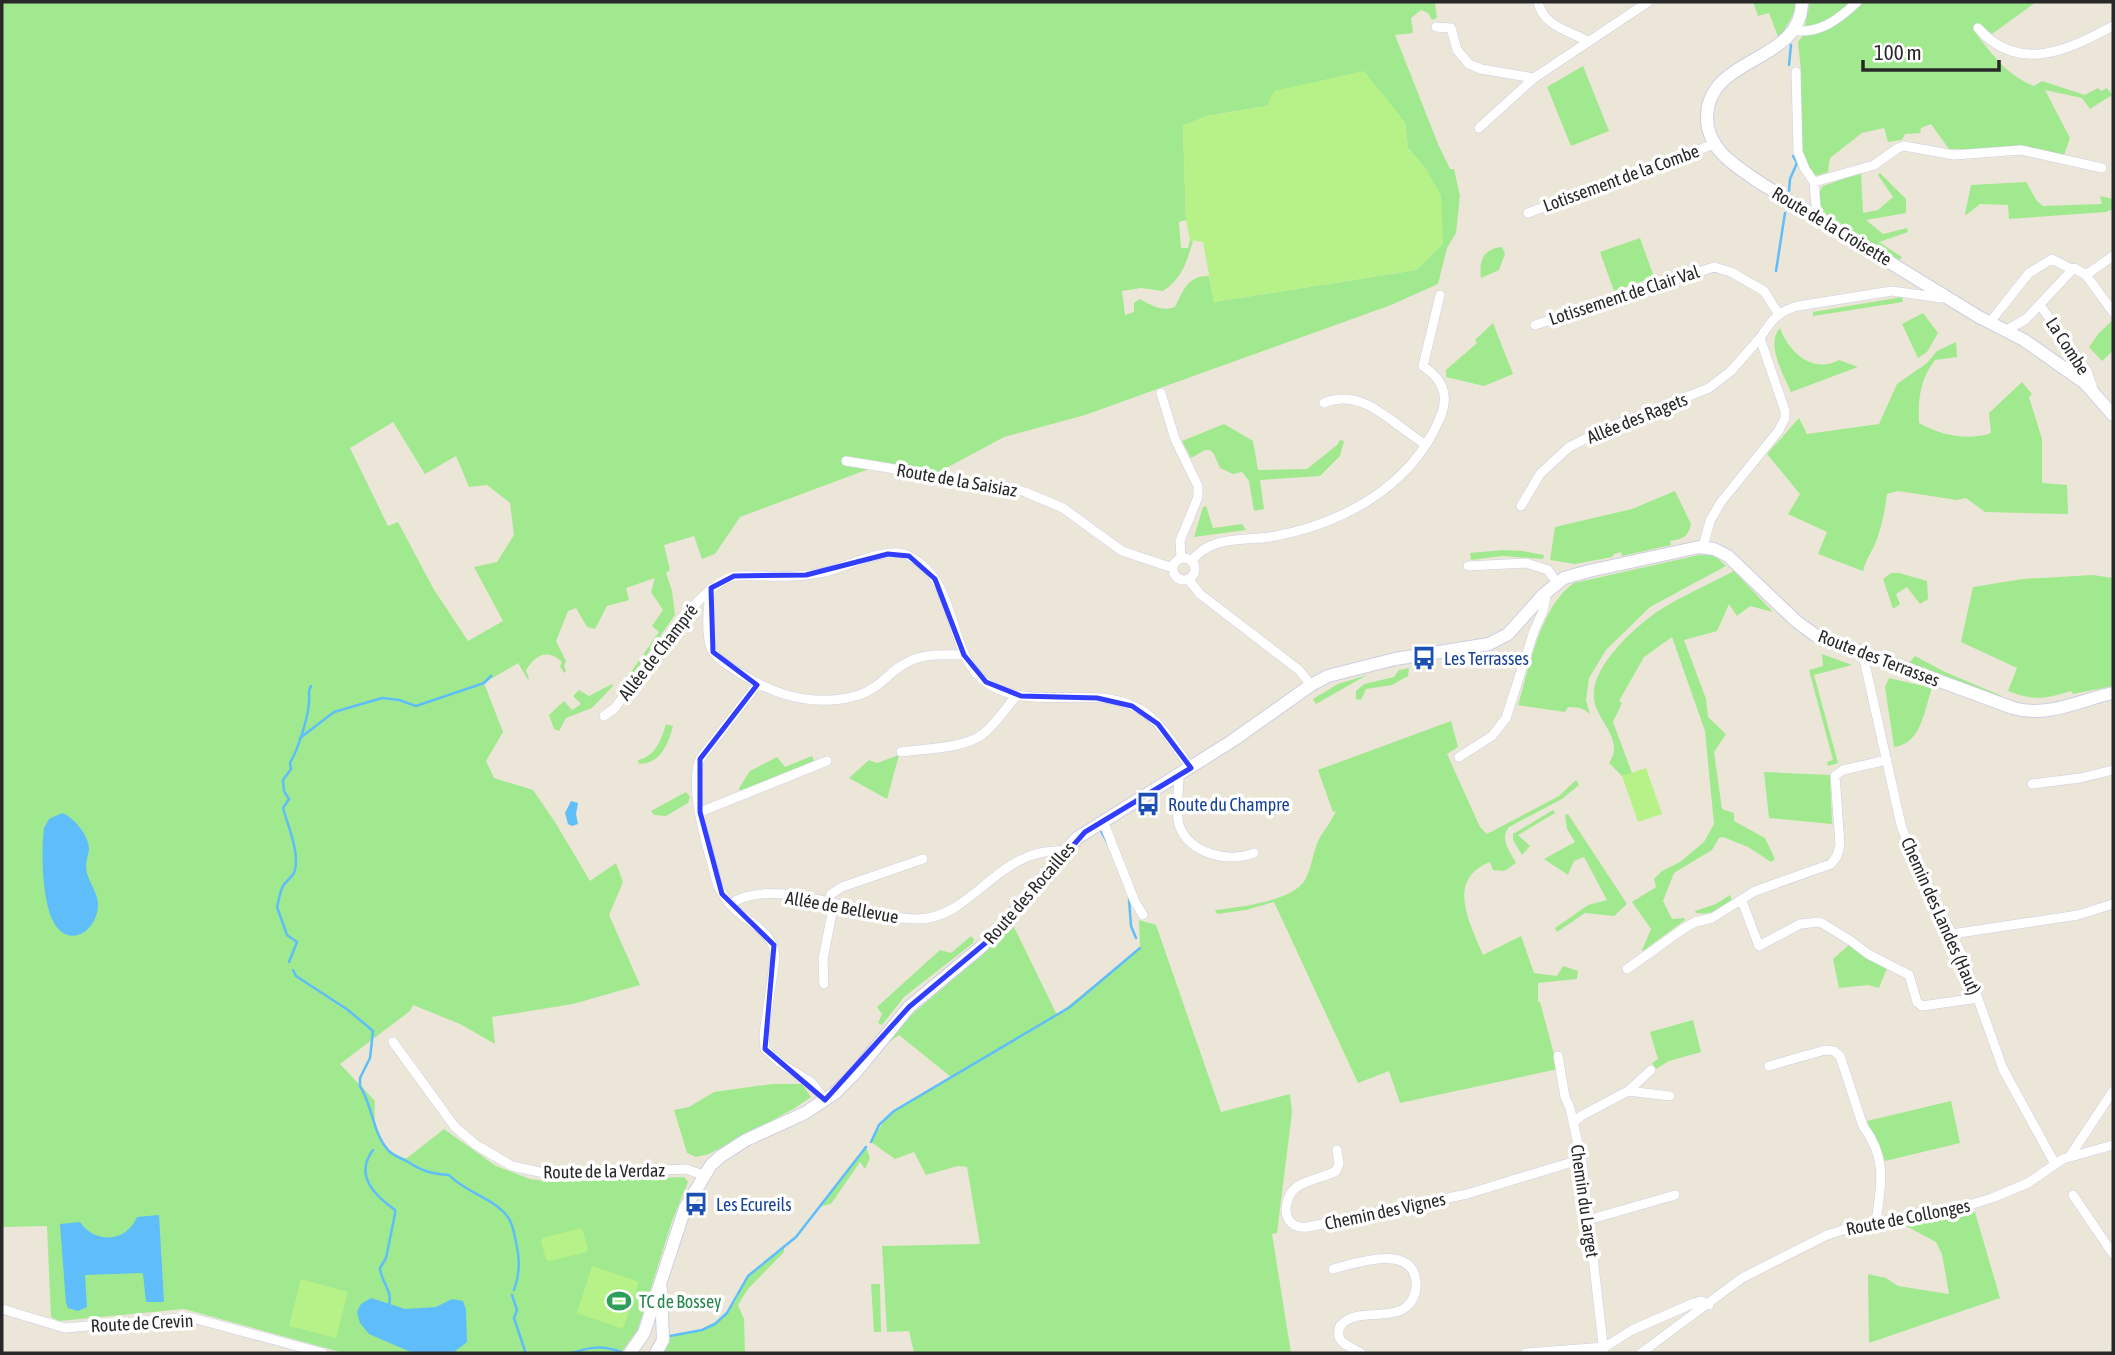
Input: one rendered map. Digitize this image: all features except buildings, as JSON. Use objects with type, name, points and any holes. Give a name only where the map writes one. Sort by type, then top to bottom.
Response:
[{"type":"street","points":[[1538,2],[1541,13],[1547,20],[1587,41]]},
{"type":"street","points":[[1479,128],[1534,78],[1648,2]]},
{"type":"street","points":[[1714,145],[1707,113],[1716,86],[1730,73],[1774,48],[1793,30],[1800,17],[1802,2]]},
{"type":"street","points":[[1793,30],[1807,32],[1837,20],[1857,2]]},
{"type":"street","points":[[1979,29],[2003,47],[2040,54],[2067,49],[2113,26]]},
{"type":"street","points":[[1436,27],[1451,28],[1460,55],[1471,66],[1534,78]]},
{"type":"street","points":[[1796,72],[1798,152],[1804,169],[1814,182],[1817,218]]},
{"type":"street","name":"Lotissement de la Combe","points":[[1528,213],[1714,145]]},
{"type":"street","name":"Route de la Croisette","points":[[1714,145],[1744,172],[1951,299],[2007,330],[2073,373],[2093,389],[2111,409]]},
{"type":"street","points":[[1814,182],[1874,165],[1904,146],[1954,155],[2021,150],[2102,168]]},
{"type":"street","points":[[2086,275],[2113,256]]},
{"type":"street","points":[[1990,322],[2035,269],[2055,259],[2071,269],[2079,269],[2086,275],[2113,312]]},
{"type":"street","name":"Lotissement de Clair Val","points":[[1535,325],[1710,267],[1724,269],[1764,291],[1778,313]]},
{"type":"street","name":"La Combe","points":[[2007,330],[2026,319],[2071,269]]},
{"type":"street","points":[[1778,313],[1798,306],[1892,291],[1951,299]]},
{"type":"street","points":[[1191,561],[1203,549],[1216,542],[1287,533],[1346,514],[1370,500],[1409,467],[1437,424],[1445,400],[1440,380],[1423,366],[1440,295]]},
{"type":"street","name":"La Combe","points":[[2040,305],[2087,371],[2093,389]]},
{"type":"street","name":"Allée des Ragets","points":[[1521,506],[1540,474],[1569,447],[1605,429],[1709,388],[1731,372],[1778,313]]},
{"type":"street","points":[[1552,587],[1570,575],[1703,547],[1710,521],[1721,502],[1779,430],[1785,418],[1783,403],[1760,338]]},
{"type":"street","points":[[1161,393],[1175,439],[1198,486],[1198,497],[1180,541],[1181,558]]},
{"type":"street","points":[[1324,403],[1345,399],[1360,401],[1425,444]]},
{"type":"street","name":"Route de la Saisiaz","points":[[846,461],[1023,491],[1063,508],[1122,551],[1173,568]]},
{"type":"street","name":"Route des Terrasses","points":[[1703,547],[1728,555],[1804,628],[1863,655],[2028,712],[2057,709],[2113,693]]},
{"type":"street","points":[[964,655],[939,654],[916,658],[901,665],[872,690],[840,699],[807,700],[757,685],[723,662],[712,649],[709,628],[711,588],[734,576],[813,575],[861,560],[894,553],[904,554],[927,569],[935,579],[954,622],[964,655],[986,682],[1017,696],[1097,698],[1132,706],[1158,725],[1191,768]]},
{"type":"street","points":[[1191,561],[1181,558],[1176,561],[1173,568],[1177,578],[1188,579],[1200,594],[1299,670],[1311,685]]},
{"type":"street","points":[[1188,579],[1195,571],[1191,561]]},
{"type":"street","points":[[1459,757],[1492,736],[1506,718],[1534,631],[1552,587],[1548,570],[1526,563],[1468,566]]},
{"type":"street","name":"Route des Rocailles","points":[[661,1285],[679,1222],[703,1175],[720,1156],[825,1100],[856,1072],[909,1007],[995,934],[1077,838],[1191,768],[1328,676],[1379,663],[1500,640],[1552,587]]},
{"type":"street","name":"Allée de Champré","points":[[604,716],[615,708],[686,615],[711,588]]},
{"type":"street","name":"Chemin des Landes (Haut)","points":[[1863,655],[1906,842],[1964,957],[2003,1069],[2054,1164]]},
{"type":"street","points":[[757,685],[700,759],[697,770],[700,812],[718,886],[730,904],[767,935],[774,945],[775,958],[764,1034],[765,1049],[780,1063],[811,1082],[825,1100]]},
{"type":"street","points":[[901,752],[954,745],[979,737],[1017,696]]},
{"type":"street","points":[[1627,969],[1683,929],[1695,922],[1712,918],[1755,891],[1831,864],[1839,850],[1835,776],[1843,770],[1887,760]]},
{"type":"street","points":[[700,812],[827,761]]},
{"type":"street","points":[[2032,784],[2080,778],[2113,770]]},
{"type":"street","points":[[1179,775],[1178,819],[1187,839],[1204,851],[1226,857],[1241,858],[1254,853]]},
{"type":"street","points":[[1103,821],[1135,902],[1143,915]]},
{"type":"street","name":"Allée de Bellevue","points":[[730,904],[744,896],[755,894],[788,895],[896,917],[929,918],[954,908],[1020,859],[1045,850],[1064,851]]},
{"type":"street","points":[[824,984],[823,960],[832,892],[923,859]]},
{"type":"street","points":[[1742,901],[1759,946],[1800,925],[1820,922],[1868,954],[1909,975],[1917,1002],[1922,1006],[1978,998]]},
{"type":"street","points":[[1952,933],[2078,915],[2113,904]]},
{"type":"street","name":"Route de la Verdaz","points":[[393,1042],[455,1127],[476,1145],[512,1166],[553,1175],[685,1169],[703,1175]]},
{"type":"street","points":[[1769,1066],[1825,1050],[1834,1051],[1840,1056],[1863,1126],[1871,1136],[1880,1161],[1876,1223]]},
{"type":"street","name":"Chemin du Larget","points":[[1558,1056],[1565,1097],[1582,1162],[1605,1350]]},
{"type":"street","points":[[1573,1123],[1628,1091],[1651,1070]]},
{"type":"street","points":[[1628,1091],[1670,1096]]},
{"type":"street","points":[[2070,1156],[2113,1091]]},
{"type":"street","name":"Route de Collonges","points":[[1642,1353],[1742,1278],[1816,1239],[1852,1227],[1966,1206],[1992,1198],[2043,1175],[2054,1164],[2070,1156],[2113,1145]]},
{"type":"street","name":"Chemin des Vignes","points":[[1337,1150],[1339,1164],[1336,1171],[1303,1182],[1289,1196],[1286,1213],[1296,1227],[1308,1227],[1467,1194],[1569,1163],[1582,1162]]},
{"type":"street","points":[[1588,1220],[1675,1195]]},
{"type":"street","points":[[2073,1195],[2113,1254]]},
{"type":"street","points":[[1333,1269],[1390,1258],[1406,1264],[1415,1277],[1415,1293],[1405,1307],[1391,1312],[1349,1318],[1340,1326],[1338,1335],[1342,1344],[1361,1353]]},
{"type":"street","points":[[630,1353],[644,1333],[661,1285]]},
{"type":"street","points":[[656,1353],[663,1340],[661,1285]]},
{"type":"street","points":[[1526,1353],[1605,1350],[1632,1330],[1694,1303],[1701,1301],[1709,1304]]},
{"type":"street","name":"Route de Crevin","points":[[2,1309],[65,1328],[189,1317],[323,1353]]},
{"type":"highlighted area","points":[[888,554],[909,556],[935,579],[964,655],[986,682],[1021,696],[1097,698],[1132,706],[1158,724],[1191,768],[1085,832],[989,940],[909,1007],[825,1100],[765,1049],[774,945],[722,894],[700,812],[700,759],[757,685],[713,652],[711,588],[734,576],[806,575]]},
{"type":"green space","points":[[2,2],[1435,2],[1437,18],[1432,20],[1428,13],[1421,10],[1411,18],[1413,33],[1395,35],[1438,144],[1450,169],[1454,169],[1460,196],[1456,233],[1447,248],[1438,284],[1391,305],[1085,415],[1004,437],[937,473],[867,462],[869,469],[740,517],[715,554],[702,559],[694,536],[664,545],[670,570],[666,573],[675,615],[629,680],[626,679],[659,632],[652,626],[663,610],[651,592],[655,578],[626,588],[629,600],[607,606],[595,629],[587,627],[576,608],[568,611],[556,641],[566,661],[564,673],[560,666],[562,662],[547,654],[538,657],[526,670],[528,680],[518,663],[484,683],[503,732],[486,761],[494,778],[533,790],[590,881],[616,863],[623,882],[609,915],[640,985],[573,1004],[492,1017],[495,1044],[460,1024],[413,1005],[410,1011],[340,1064],[375,1101],[378,1133],[386,1147],[399,1159],[407,1158],[444,1129],[496,1166],[530,1179],[553,1182],[684,1177],[688,1182],[672,1221],[638,1329],[621,1353],[344,1353],[184,1309],[59,1321],[51,1317],[47,1226],[2,1227]],"holes":[[[1267,106],[1405,122],[1408,148],[1426,169],[1443,243],[1416,270],[1214,302],[1209,276],[1202,276],[1187,285],[1175,307],[1161,308],[1140,299],[1134,303],[1134,312],[1125,315],[1122,291],[1141,288],[1163,291],[1179,275],[1191,248],[1193,241],[1190,240],[1188,248],[1181,248],[1179,222],[1186,220],[1183,126],[1207,116]],[[393,422],[425,474],[456,456],[469,487],[487,485],[510,503],[514,535],[497,562],[474,567],[503,621],[468,641],[433,588],[398,522],[388,526],[350,448]]]},
{"type":"green space","points":[[1753,2],[1796,2],[1794,13],[1779,39],[1769,13],[1758,16]]},
{"type":"green space","points":[[1810,2],[2036,2],[1992,34],[1980,24],[1974,31],[2000,63],[2015,76],[2034,86],[2042,81],[2085,95],[2098,88],[2101,91],[2107,88],[2112,95],[2090,109],[2082,98],[2045,90],[2070,138],[2063,158],[2032,149],[1949,149],[1931,124],[1921,128],[1920,133],[1905,134],[1902,140],[1888,142],[1884,128],[1862,133],[1830,158],[1828,172],[1815,176],[1801,155],[1801,70],[1798,42],[1803,35]]},
{"type":"green space","points":[[1583,66],[1609,131],[1571,146],[1547,87]]},
{"type":"green space","points":[[1364,71],[1405,122],[1408,148],[1426,169],[1441,195],[1443,243],[1416,270],[1214,302],[1203,242],[1190,240],[1186,220],[1183,126],[1207,116],[1267,106],[1274,91]]},
{"type":"green space","points":[[1861,173],[1863,213],[1878,210],[1893,197],[1878,175],[1880,173],[1906,199],[1906,213],[1866,220],[1883,234],[1907,228],[1908,232],[1879,242],[1902,257],[1899,260],[1826,214],[1819,204],[1818,197],[1823,186]]},
{"type":"green space","points":[[2026,182],[2043,206],[2102,204],[2100,196],[2113,199],[2113,209],[2106,212],[2009,219],[2008,205],[1980,204],[1965,214],[1971,185]]},
{"type":"green space","points":[[1640,238],[1654,277],[1614,291],[1600,252]]},
{"type":"green space","points":[[1502,247],[1505,254],[1499,270],[1481,278],[1482,261],[1486,253]]},
{"type":"green space","points":[[1902,297],[1903,302],[1813,316],[1813,312]]},
{"type":"green space","points":[[1923,313],[1938,333],[1927,352],[1918,358],[1902,324]]},
{"type":"green space","points":[[2113,320],[2113,351],[2102,361],[2089,347]]},
{"type":"green space","points":[[1493,323],[1513,374],[1484,386],[1446,377],[1446,370],[1477,343],[1475,340]]},
{"type":"green space","points":[[1780,328],[1789,346],[1811,363],[1829,364],[1839,360],[1858,367],[1791,392],[1775,351],[1774,342]]},
{"type":"green space","points":[[1956,342],[1957,357],[1935,360],[1926,374],[1920,398],[1919,423],[1954,436],[1991,433],[1989,413],[2022,382],[2032,394],[2029,397],[2042,439],[2042,483],[2067,485],[2068,514],[1985,512],[1966,498],[1957,500],[1898,491],[1887,494],[1879,534],[1863,571],[1818,554],[1827,532],[1788,514],[1800,494],[1767,454],[1799,418],[1807,434],[1879,424],[1897,384],[1927,363],[1937,351]]},
{"type":"green space","points":[[1224,424],[1253,441],[1258,470],[1307,469],[1340,440],[1344,441],[1340,456],[1320,476],[1260,480],[1264,509],[1254,511],[1249,481],[1242,472],[1233,474],[1220,468],[1210,450],[1191,458],[1182,441]]},
{"type":"green space","points":[[1675,491],[1691,524],[1686,535],[1670,541],[1671,545],[1622,556],[1621,552],[1612,557],[1575,564],[1550,560],[1555,527],[1632,509]]},
{"type":"green space","points":[[1206,506],[1213,528],[1242,524],[1246,530],[1194,537],[1203,507]]},
{"type":"green space","points":[[1503,550],[1544,555],[1543,559],[1502,556],[1471,560],[1470,553]]},
{"type":"green space","points":[[1699,555],[1714,555],[1726,566],[1650,607],[1606,650],[1589,678],[1586,700],[1590,714],[1575,707],[1568,707],[1565,712],[1518,705],[1545,622],[1553,606],[1574,583]]},
{"type":"green space","points":[[1734,571],[1773,612],[1750,606],[1737,616],[1729,604],[1717,631],[1684,640],[1706,699],[1708,717],[1726,734],[1714,752],[1722,809],[1734,813],[1734,821],[1765,838],[1775,859],[1771,862],[1748,847],[1723,837],[1719,838],[1712,850],[1674,873],[1663,901],[1672,919],[1685,920],[1643,951],[1651,929],[1632,902],[1656,887],[1654,879],[1662,871],[1680,862],[1704,842],[1714,824],[1705,731],[1672,637],[1644,657],[1619,701],[1622,703],[1613,722],[1632,773],[1622,776],[1609,763],[1614,747],[1595,704],[1597,678],[1625,639],[1658,611]]},
{"type":"green space","points":[[1891,573],[1927,581],[1928,599],[1920,604],[1907,587],[1896,594],[1900,604],[1893,609],[1883,579]]},
{"type":"green space","points":[[2093,575],[2113,578],[2113,686],[2046,697],[2033,698],[2017,694],[2008,691],[2017,668],[1961,642],[1973,587],[2023,579]]},
{"type":"green space","points":[[1822,654],[1852,665],[1814,675],[1838,763],[1828,766],[1827,762],[1833,760],[1809,670],[1823,666]]},
{"type":"green space","points":[[1915,656],[2002,696],[2001,698],[1909,663]]},
{"type":"green space","points":[[1409,668],[1408,676],[1392,685],[1366,689],[1361,700],[1356,699],[1356,691],[1364,684],[1394,677],[1399,670]]},
{"type":"green space","points":[[1367,675],[1316,704],[1313,699],[1338,684]]},
{"type":"green space","points":[[1889,678],[1932,688],[1916,732],[1911,739],[1894,747],[1885,687]]},
{"type":"green space","points":[[612,684],[592,708],[566,718],[559,731],[554,729],[549,715],[564,701],[572,710],[581,704],[573,696],[579,690],[589,696]]},
{"type":"green space","points":[[1451,721],[1458,747],[1447,754],[1480,827],[1487,834],[1559,796],[1576,780],[1579,785],[1562,799],[1509,827],[1505,840],[1516,863],[1504,871],[1493,870],[1490,862],[1476,870],[1468,880],[1465,891],[1468,916],[1483,955],[1521,936],[1534,973],[1557,976],[1563,966],[1578,971],[1577,979],[1538,983],[1538,1002],[1558,1069],[1400,1103],[1389,1071],[1358,1083],[1274,902],[1217,914],[1215,910],[1277,898],[1299,887],[1305,880],[1319,839],[1336,811],[1333,812],[1318,770]]},
{"type":"green space","points":[[666,724],[673,726],[662,752],[653,761],[639,764],[638,760],[649,755],[657,746]]},
{"type":"green space","points":[[899,755],[887,799],[849,778],[869,760],[877,763]]},
{"type":"green space","points":[[812,756],[814,761],[740,791],[739,788],[750,771],[777,757],[785,767]]},
{"type":"green space","points":[[1646,768],[1662,814],[1638,822],[1622,776]]},
{"type":"green space","points":[[1764,772],[1830,775],[1832,824],[1769,818]]},
{"type":"green space","points":[[686,792],[690,797],[688,803],[666,816],[654,815],[651,811]]},
{"type":"green space","points":[[1553,810],[1555,813],[1518,835],[1530,846],[1522,855],[1513,840],[1513,834]]},
{"type":"green space","points":[[1568,814],[1627,904],[1614,916],[1585,913],[1557,932],[1555,928],[1588,905],[1607,900],[1584,857],[1574,861],[1568,875],[1544,859],[1575,842],[1567,829],[1565,815]]},
{"type":"green space","points":[[1730,895],[1732,900],[1716,911],[1695,911],[1716,904]]},
{"type":"green space","points":[[1139,920],[1156,925],[1221,1112],[1290,1094],[1292,1112],[1277,1233],[1272,1234],[1291,1353],[914,1353],[909,1331],[887,1332],[882,1246],[980,1244],[967,1167],[958,1166],[926,1175],[914,1152],[895,1159],[871,1142],[895,1112],[951,1077],[899,1035],[888,1043],[887,1041],[909,1017],[1014,927],[1057,1015],[1140,948]]},
{"type":"green space","points":[[971,936],[973,943],[904,997],[882,1025],[878,1023],[882,1014],[877,1007],[940,950],[951,953]]},
{"type":"green space","points":[[1849,945],[1866,958],[1887,968],[1879,988],[1868,985],[1839,988],[1833,959]]},
{"type":"green space","points":[[1693,1020],[1701,1052],[1669,1061],[1656,1069],[1652,1063],[1658,1059],[1650,1032]]},
{"type":"green space","points":[[772,1084],[802,1084],[811,1097],[709,1154],[696,1157],[687,1153],[674,1110],[689,1107],[714,1092]]},
{"type":"green space","points":[[1951,1101],[1960,1143],[1885,1161],[1867,1121]]},
{"type":"green space","points":[[866,1147],[870,1158],[865,1169],[860,1162],[831,1204],[818,1207]]},
{"type":"green space","points":[[1975,1212],[2000,1298],[1869,1343],[1868,1274],[1886,1278],[1898,1286],[1949,1294],[1942,1254],[1936,1242],[1906,1226],[1912,1222]]},
{"type":"green space","points":[[582,1228],[587,1252],[548,1261],[546,1259],[541,1241],[543,1238]]},
{"type":"green space","points":[[784,1247],[784,1252],[748,1289],[738,1305],[744,1319],[745,1353],[662,1353],[670,1336],[695,1332],[721,1319],[735,1302],[748,1276]]},
{"type":"green space","points":[[592,1266],[639,1282],[623,1329],[577,1313]]},
{"type":"green space","points":[[301,1279],[348,1292],[336,1338],[289,1326]]},
{"type":"green space","points":[[871,1284],[880,1284],[881,1332],[874,1332]]},
{"type":"water","points":[[571,801],[578,803],[578,824],[572,826],[568,824],[565,813]]},
{"type":"water","points":[[62,813],[76,823],[87,839],[87,871],[98,901],[96,917],[91,925],[79,935],[71,936],[64,934],[52,919],[43,874],[44,828],[49,819]]},
{"type":"water","points":[[159,1215],[164,1302],[146,1302],[141,1273],[85,1275],[87,1307],[78,1311],[68,1308],[60,1224],[80,1222],[94,1234],[110,1238],[126,1232],[137,1217]]},
{"type":"water","points":[[371,1298],[405,1309],[436,1307],[452,1299],[463,1301],[466,1310],[467,1342],[453,1353],[413,1353],[369,1334],[360,1323],[357,1312],[361,1304]]},
{"type":"waterway","points":[[1789,65],[1791,45]]},
{"type":"waterway","points":[[1789,191],[1790,179],[1797,163],[1793,156]]},
{"type":"waterway","points":[[1776,271],[1785,213]]},
{"type":"waterway","points":[[300,738],[334,712],[382,698],[416,706],[484,683],[491,676]]},
{"type":"waterway","points":[[289,962],[297,942],[287,935],[277,907],[282,888],[294,873],[296,858],[283,808],[289,799],[284,791],[283,780],[291,769],[290,763],[302,734],[311,686]]},
{"type":"waterway","points":[[1101,831],[1108,844]]},
{"type":"waterway","points":[[1129,899],[1131,926],[1136,938]]},
{"type":"waterway","points":[[871,1142],[879,1125],[894,1111],[1070,1007],[1140,948]]},
{"type":"waterway","points":[[293,970],[296,976],[348,1010],[373,1031],[370,1058],[360,1078],[360,1086],[379,1136],[389,1151],[423,1170],[449,1175],[494,1204],[509,1219],[519,1260],[514,1290]]},
{"type":"waterway","points":[[670,1336],[702,1330],[715,1324],[727,1313],[748,1276],[796,1237],[866,1147]]},
{"type":"waterway","points":[[373,1150],[365,1168],[366,1176],[374,1191],[395,1210],[386,1258],[380,1268],[389,1295],[389,1305]]},
{"type":"waterway","points":[[512,1295],[517,1310],[514,1318],[525,1351]]},
{"type":"waterway","points":[[572,1353],[596,1348],[621,1352]]},
{"type":"place","name":"Les Terrasses","points":[[1424,658]]},
{"type":"place","name":"Route du Champre","points":[[1148,804]]},
{"type":"place","name":"Les Ecureils","points":[[696,1204]]},
{"type":"place","name":"TC de Bossey","points":[[619,1301]]}]
